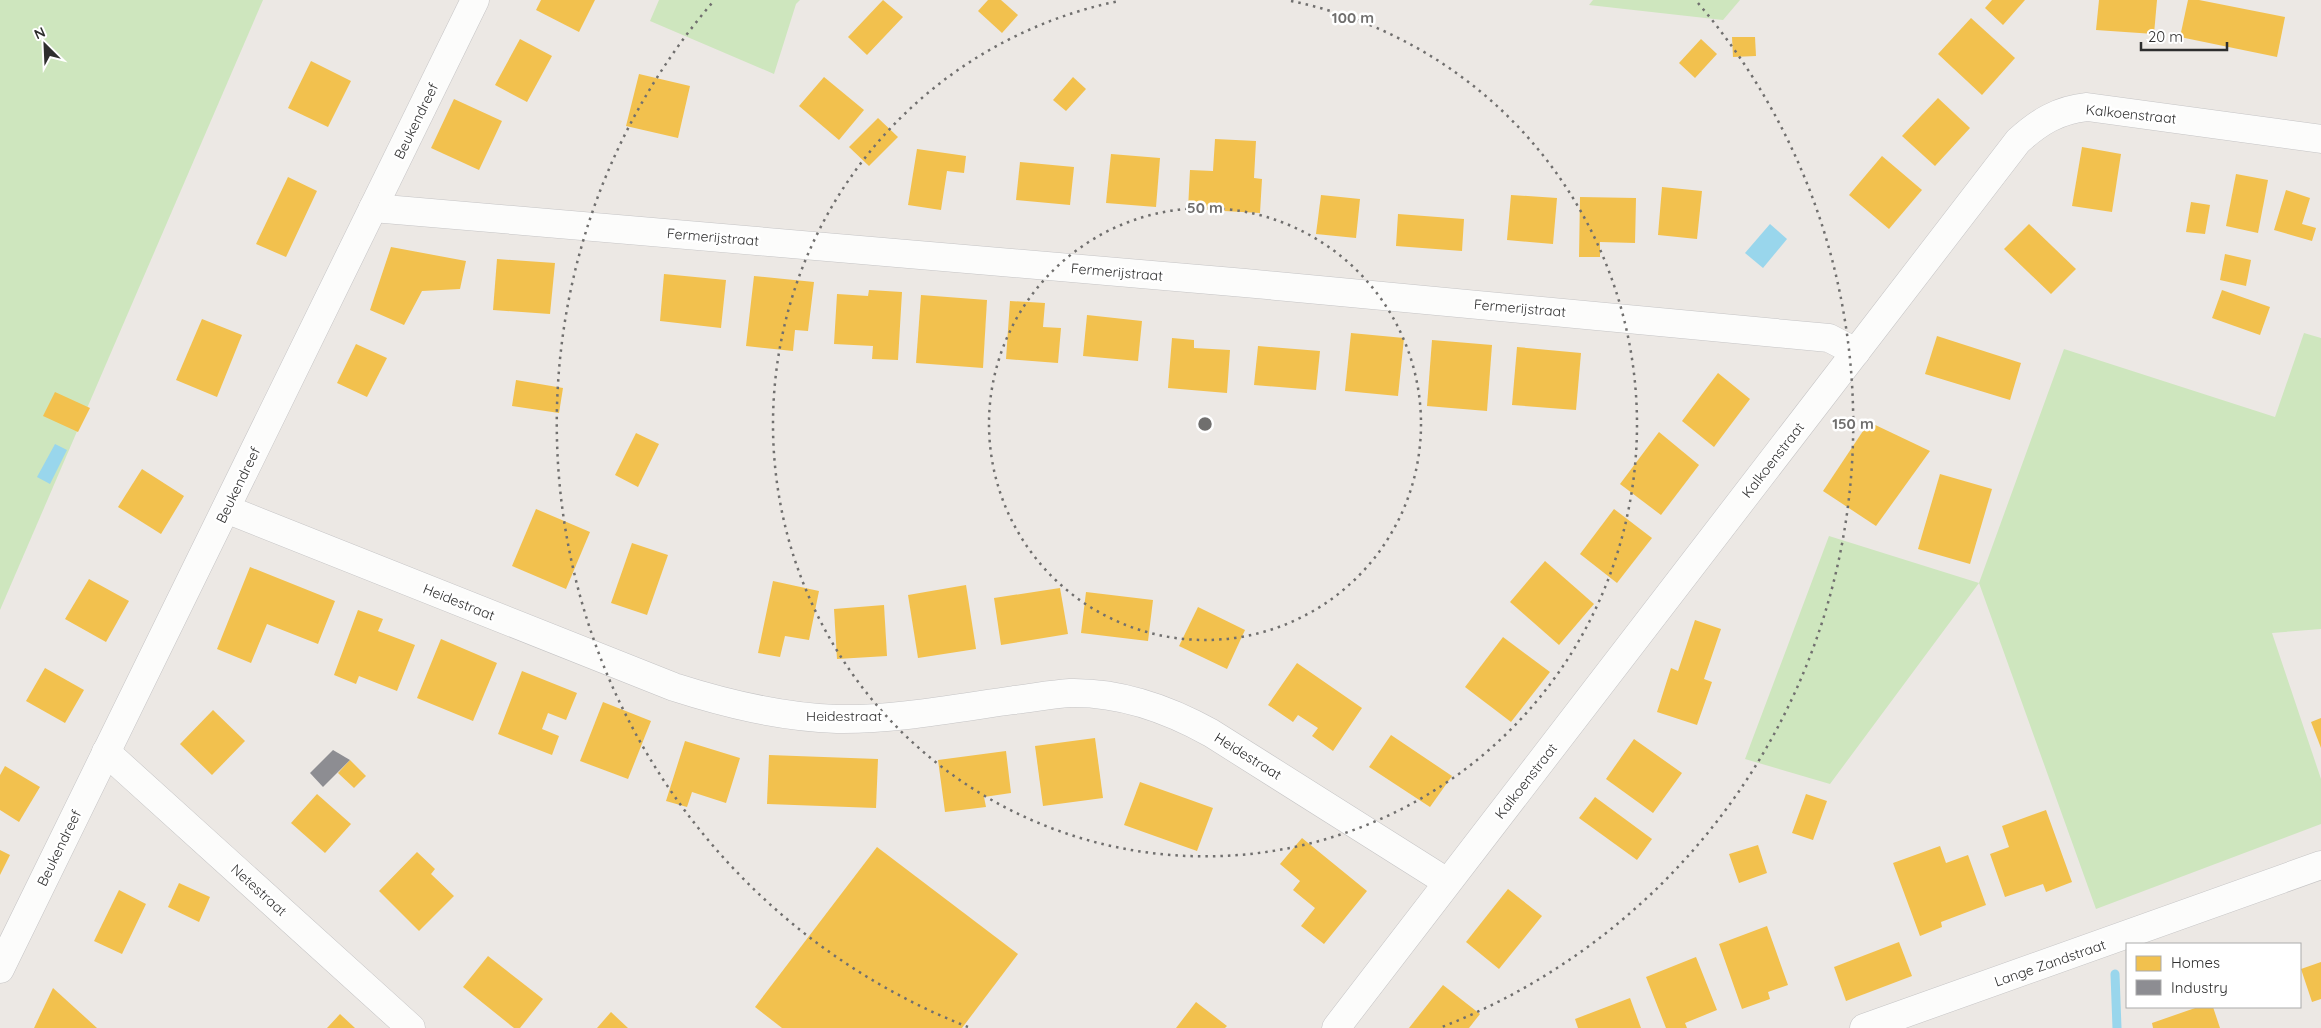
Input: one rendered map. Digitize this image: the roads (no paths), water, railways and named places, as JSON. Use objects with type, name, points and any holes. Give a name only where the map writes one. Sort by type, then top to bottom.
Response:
[{"type":"street","name":"Beukendreef","points":[[0,969],[475,0]]},
{"type":"street","name":"Kalkoenstraat","points":[[1336,1028],[2018,141],[2034,127],[2053,115],[2070,109],[2087,107],[2321,139]]},
{"type":"street","name":"Fermerijstraat","points":[[373,208],[1215,280],[1829,338],[1840,342],[1856,352]]},
{"type":"street","name":"Heidestraat","points":[[226,509],[674,687],[751,709],[781,715],[838,719],[904,715],[1070,693],[1107,695],[1149,704],[1186,719],[1211,733],[1447,882]]},
{"type":"street","name":"Netestraat","points":[[106,752],[411,1028]]},
{"type":"street","name":"Lange Zandstraat","points":[[1864,1028],[2321,865]]},
{"type":"water","points":[[1770,224],[1787,239],[1763,268],[1745,253]]},
{"type":"water","points":[[55,444],[67,450],[50,484],[37,477]]},
{"type":"waterway","points":[[2115,974],[2117,1028]]}]
